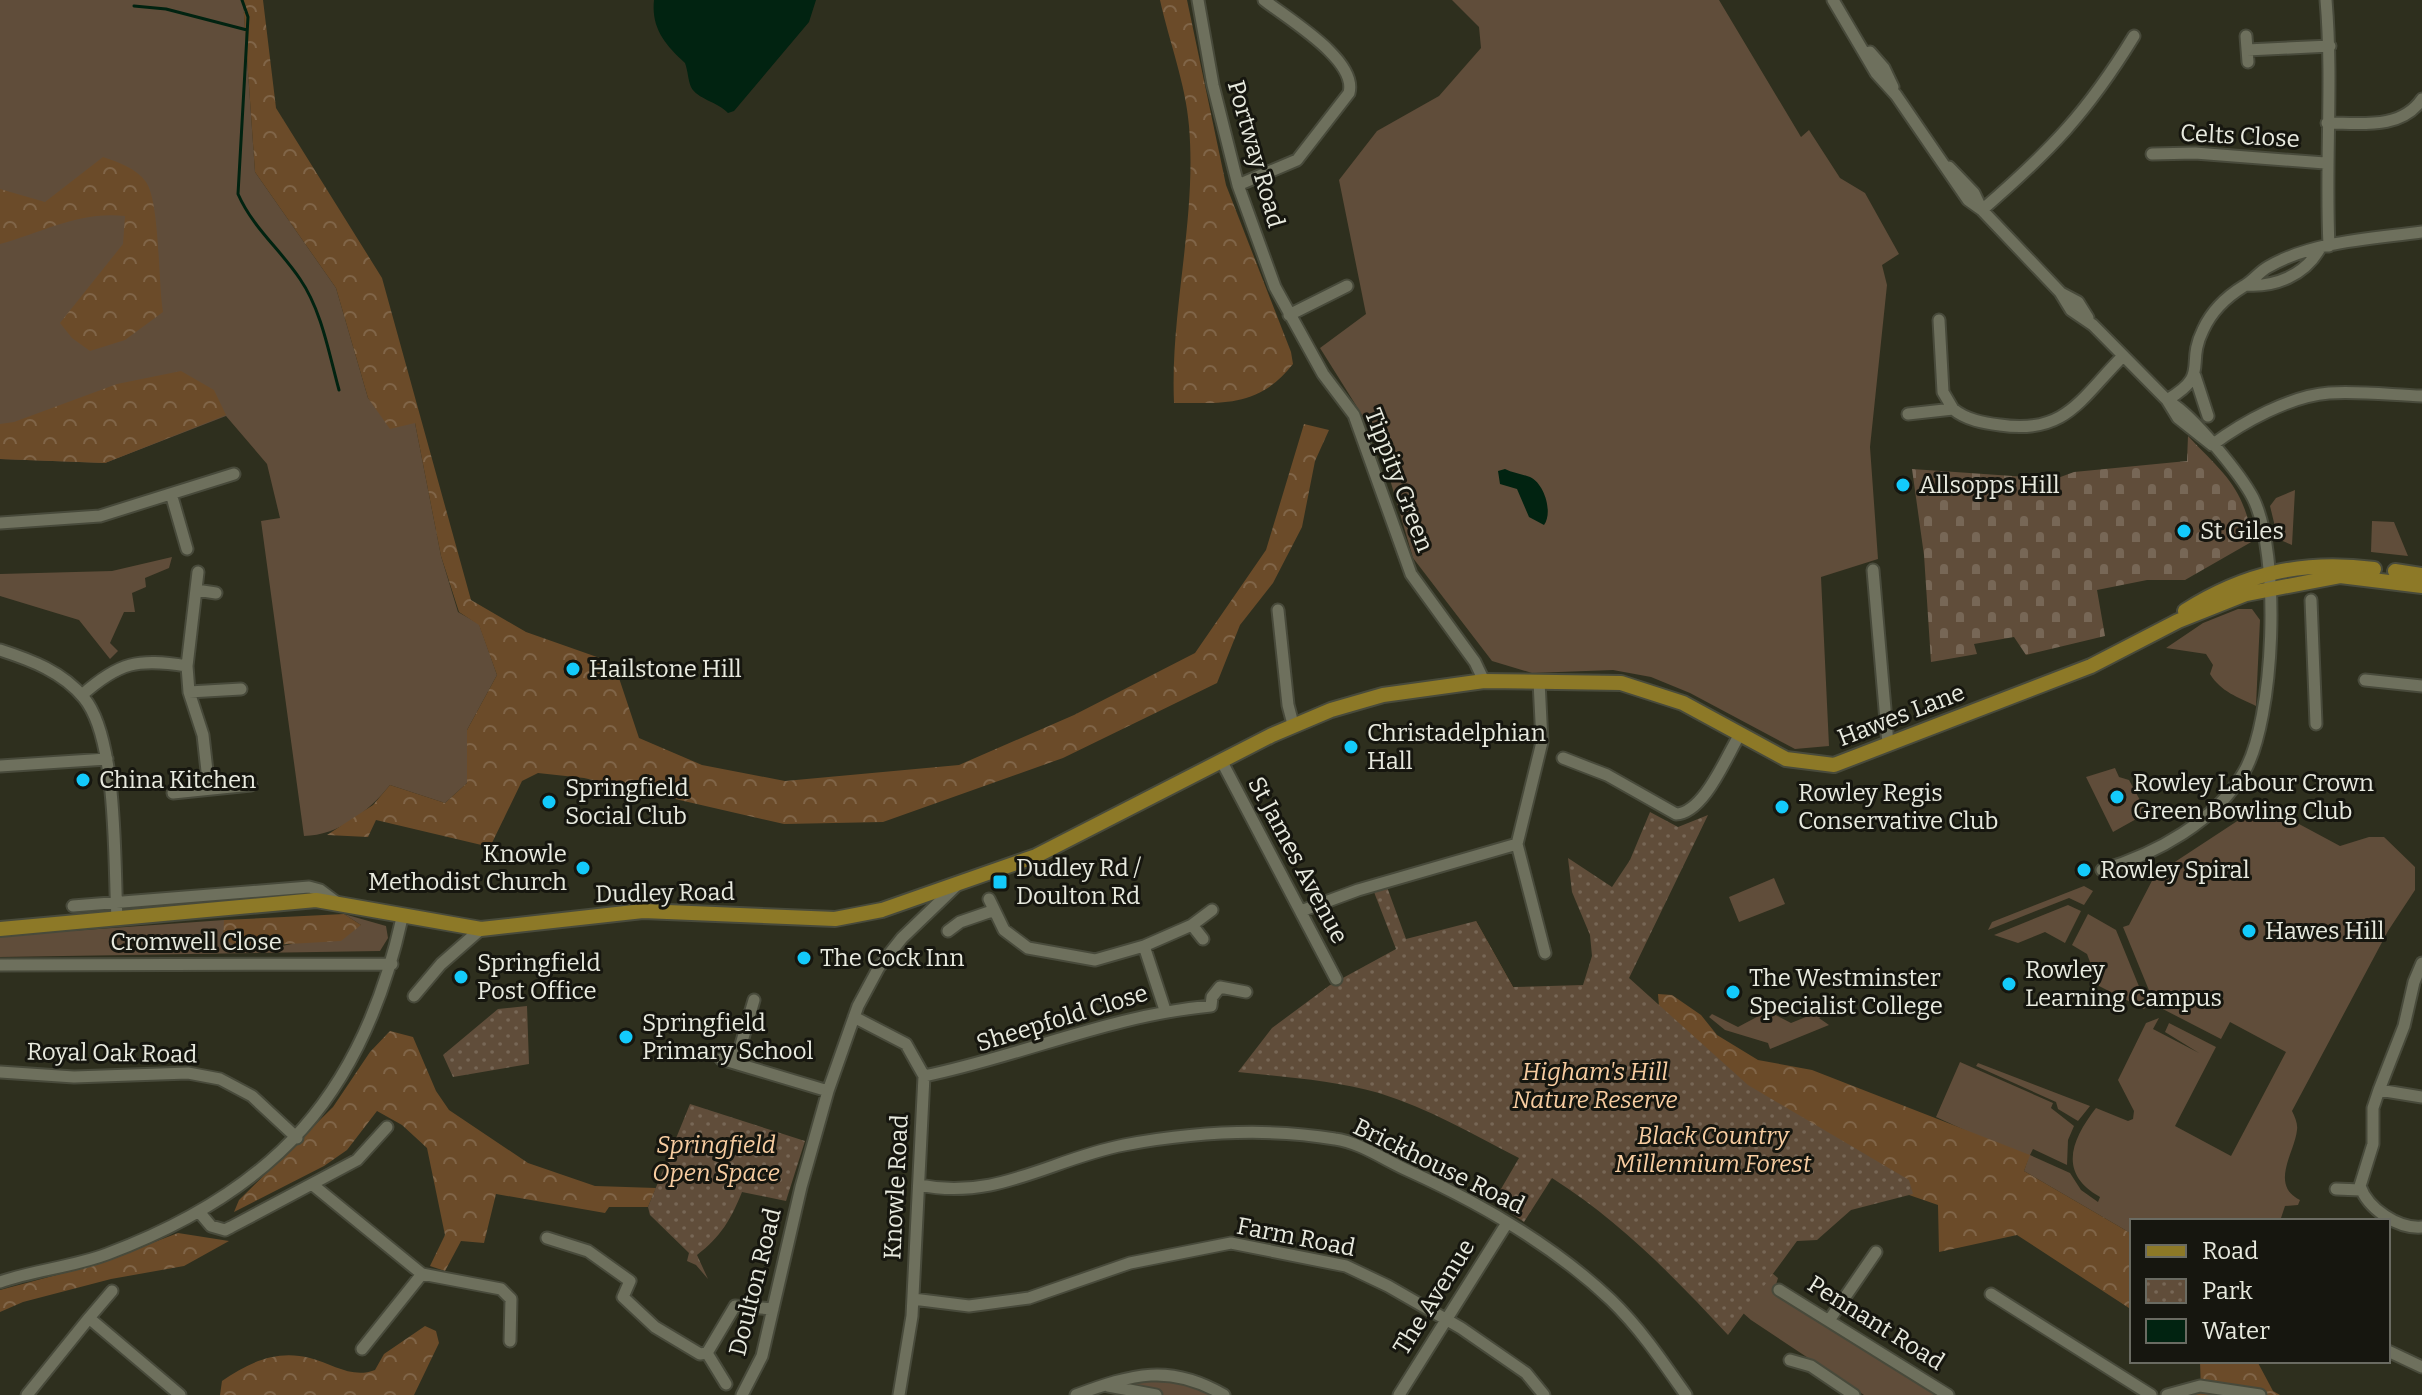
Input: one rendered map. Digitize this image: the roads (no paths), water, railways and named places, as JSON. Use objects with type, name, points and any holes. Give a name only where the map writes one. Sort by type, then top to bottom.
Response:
[{"type":"main road","name":"Hawes Lane","points":[[2145,638],[2204,599],[2267,572],[2330,565],[2422,575]]},
{"type":"main road","name":"Hawes Lane","points":[[1484,681],[1621,683],[1641,687],[1683,703],[1786,759],[1834,765],[2091,666],[2207,609],[2269,587],[2340,576],[2369,577],[2422,586]]},
{"type":"main road","name":"Dudley Road","points":[[0,929],[117,912],[288,901],[338,904],[402,918],[481,929],[643,911],[835,919],[882,910],[1036,856],[1293,724],[1383,695],[1484,681]]},
{"type":"street","name":"Portway Road","points":[[1198,0],[1213,85],[1238,185],[1266,266],[1289,315],[1323,374]]},
{"type":"street","points":[[1238,185],[1297,160],[1349,93],[1351,85],[1349,74],[1331,52],[1264,0]]},
{"type":"street","points":[[1833,0],[1884,68],[1896,95],[1962,193],[2060,292],[2078,302],[2093,325],[2167,400],[2193,419],[2254,499],[2269,587],[2268,684],[2262,729],[2244,772],[2220,803],[2196,823],[2157,847],[2102,870]]},
{"type":"street","points":[[2247,285],[2263,286],[2289,277],[2302,270],[2324,248],[2325,163],[2331,80],[2326,0]]},
{"type":"street","points":[[1982,210],[2067,134],[2107,80],[2134,36]]},
{"type":"street","points":[[2246,36],[2248,56],[2330,46]]},
{"type":"street","points":[[2327,123],[2393,120],[2405,115],[2422,99]]},
{"type":"street","name":"Celts Close","points":[[2152,154],[2195,153],[2325,163]]},
{"type":"street","points":[[2167,400],[2191,385],[2195,376],[2198,340],[2221,304],[2276,263],[2324,248],[2422,232]]},
{"type":"street","points":[[1289,315],[1347,286]]},
{"type":"street","points":[[1939,320],[1943,392],[1953,409],[1961,415],[1988,424],[2021,428],[2050,424],[2060,419],[2123,356]]},
{"type":"street","name":"Tippity Green","points":[[1323,374],[1354,415],[1411,574],[1475,662],[1484,681]]},
{"type":"street","points":[[2195,376],[2208,416]]},
{"type":"street","points":[[2212,445],[2228,434],[2310,396],[2329,393],[2422,396]]},
{"type":"street","points":[[1908,414],[1953,409]]},
{"type":"street","points":[[0,523],[100,516],[172,497],[234,474]]},
{"type":"street","points":[[172,497],[187,549]]},
{"type":"street","points":[[1873,570],[1888,744]]},
{"type":"street","points":[[198,572],[187,666],[189,692],[203,735],[209,789]]},
{"type":"street","points":[[1858,585],[1874,583]]},
{"type":"street","points":[[196,590],[216,593]]},
{"type":"street","points":[[2311,600],[2316,724]]},
{"type":"street","points":[[1278,610],[1288,705],[1293,724]]},
{"type":"street","points":[[0,650],[44,666],[82,695],[91,707],[107,759],[117,912],[73,906]]},
{"type":"street","points":[[82,695],[104,675],[136,662],[187,666]]},
{"type":"street","points":[[2365,680],[2422,686]]},
{"type":"street","points":[[1539,681],[1542,742],[1517,844],[1545,953]]},
{"type":"street","points":[[189,692],[241,689]]},
{"type":"street","points":[[1563,758],[1607,775],[1676,814],[1700,802],[1740,734]]},
{"type":"street","points":[[0,766],[107,759]]},
{"type":"street","name":"St James Avenue","points":[[1222,762],[1336,979]]},
{"type":"street","points":[[173,793],[251,785]]},
{"type":"street","points":[[1301,911],[1358,890],[1517,844]]},
{"type":"street","name":"Doulton Road","points":[[742,1395],[762,1356],[828,1091],[865,989],[902,938],[956,886]]},
{"type":"street","points":[[948,931],[990,905],[1010,937],[1028,948],[1095,960],[1144,946],[1192,925],[1212,910]]},
{"type":"street","points":[[0,1282],[104,1255],[200,1213],[297,1138],[342,1076],[362,1040],[392,964],[402,918]]},
{"type":"street","points":[[1192,925],[1203,939]]},
{"type":"street","points":[[414,996],[441,964],[481,929]]},
{"type":"street","points":[[1144,946],[1165,1010]]},
{"type":"street","points":[[2361,1190],[2373,1144],[2373,1108],[2404,1026],[2414,982],[2422,963]]},
{"type":"street","name":"Cromwell Close","points":[[0,965],[392,964]]},
{"type":"street","name":"Sheepfold Close","points":[[924,1076],[972,1067],[1095,1027],[1165,1010],[1211,1006],[1215,992],[1225,986],[1246,992]]},
{"type":"street","points":[[736,1062],[754,1000]]},
{"type":"street","points":[[854,1017],[906,1044],[924,1076]]},
{"type":"street","points":[[721,1059],[828,1091]]},
{"type":"street","name":"Royal Oak Road","points":[[0,1072],[74,1077],[188,1073],[220,1079],[252,1096],[297,1138]]},
{"type":"street","name":"Knowle Road","points":[[899,1395],[913,1299],[924,1076]]},
{"type":"street","points":[[2379,1090],[2403,1097],[2422,1097]]},
{"type":"street","points":[[200,1213],[211,1226],[225,1230],[357,1160],[387,1127]]},
{"type":"street","name":"Brickhouse Road","points":[[919,1185],[976,1190],[1043,1173],[1120,1146],[1205,1132],[1248,1131],[1338,1139],[1421,1177],[1507,1223],[1573,1267],[1612,1301],[1650,1343],[1686,1395]]},
{"type":"street","points":[[313,1185],[422,1274],[501,1289],[511,1299],[510,1341]]},
{"type":"street","points":[[2336,1189],[2361,1190],[2395,1223],[2422,1227]]},
{"type":"street","name":"The Avenue","points":[[1399,1395],[1507,1223]]},
{"type":"street","points":[[547,1238],[588,1251],[630,1281],[623,1297],[635,1309],[677,1341],[700,1354],[707,1353]]},
{"type":"street","name":"Farm Road","points":[[913,1299],[969,1306],[1029,1298],[1130,1263],[1231,1243],[1346,1266],[1446,1319],[1526,1373],[1544,1395]]},
{"type":"street","points":[[1830,1319],[1876,1252]]},
{"type":"street","points":[[362,1349],[422,1274]]},
{"type":"street","name":"Pennant Road","points":[[1779,1290],[1948,1395]]},
{"type":"street","points":[[27,1395],[112,1291]]},
{"type":"street","points":[[1991,1294],[2151,1395]]},
{"type":"street","points":[[707,1353],[735,1306],[773,1309]]},
{"type":"street","points":[[89,1318],[180,1395]]},
{"type":"street","points":[[2390,1352],[2422,1367]]},
{"type":"street","points":[[707,1353],[726,1384]]},
{"type":"street","points":[[1790,1360],[1811,1366],[1854,1395]]},
{"type":"street","points":[[1076,1395],[1147,1373],[1200,1382],[1224,1395]]},
{"type":"street","points":[[1104,1385],[1156,1395]]},
{"type":"street","points":[[2167,1395],[2200,1386],[2260,1395]]},
{"type":"water","points":[[654,0],[816,0],[809,22],[734,111],[728,113],[698,95],[691,87],[685,63],[671,50],[657,27]]},
{"type":"water","points":[[1505,469],[1530,477],[1540,486],[1548,513],[1544,525],[1529,517],[1517,489],[1500,484],[1498,471]]},
{"type":"waterway","points":[[242,0],[248,17],[238,194],[251,217],[308,291],[324,333],[339,390]]},
{"type":"waterway","points":[[134,6],[166,9],[247,30]]},
{"type":"place","name":"Allsopps Hill","points":[[1903,485]]},
{"type":"place","name":"St Giles","points":[[2184,531]]},
{"type":"place","name":"Hailstone Hill","points":[[573,669]]},
{"type":"place","name":"Christadelphian Hall","points":[[1351,747]]},
{"type":"place","name":"China Kitchen","points":[[83,780]]},
{"type":"place","name":"Rowley Labour Crown Green Bowling Club","points":[[2117,797]]},
{"type":"place","name":"Springfield Social Club","points":[[549,802]]},
{"type":"place","name":"Rowley Regis Conservative Club","points":[[1782,807]]},
{"type":"place","name":"Knowle Methodist Church","points":[[583,868]]},
{"type":"place","name":"Rowley Spiral","points":[[2084,870]]},
{"type":"place","name":"Dudley Rd / Doulton Rd","points":[[1000,882]]},
{"type":"place","name":"Hawes Hill","points":[[2249,931]]},
{"type":"place","name":"The Cock Inn","points":[[804,958]]},
{"type":"place","name":"Springfield Post Office","points":[[461,977]]},
{"type":"place","name":"Rowley Learning Campus","points":[[2009,984]]},
{"type":"place","name":"The Westminster Specialist College","points":[[1733,992]]},
{"type":"place","name":"Springfield Primary School","points":[[626,1037]]},
{"type":"park label","name":"Higham's Hill Nature Reserve","points":[[1595,1086]]},
{"type":"park label","name":"Black Country Millennium Forest","points":[[1713,1150]]},
{"type":"park label","name":"Springfield Open Space","points":[[716,1159]]}]
